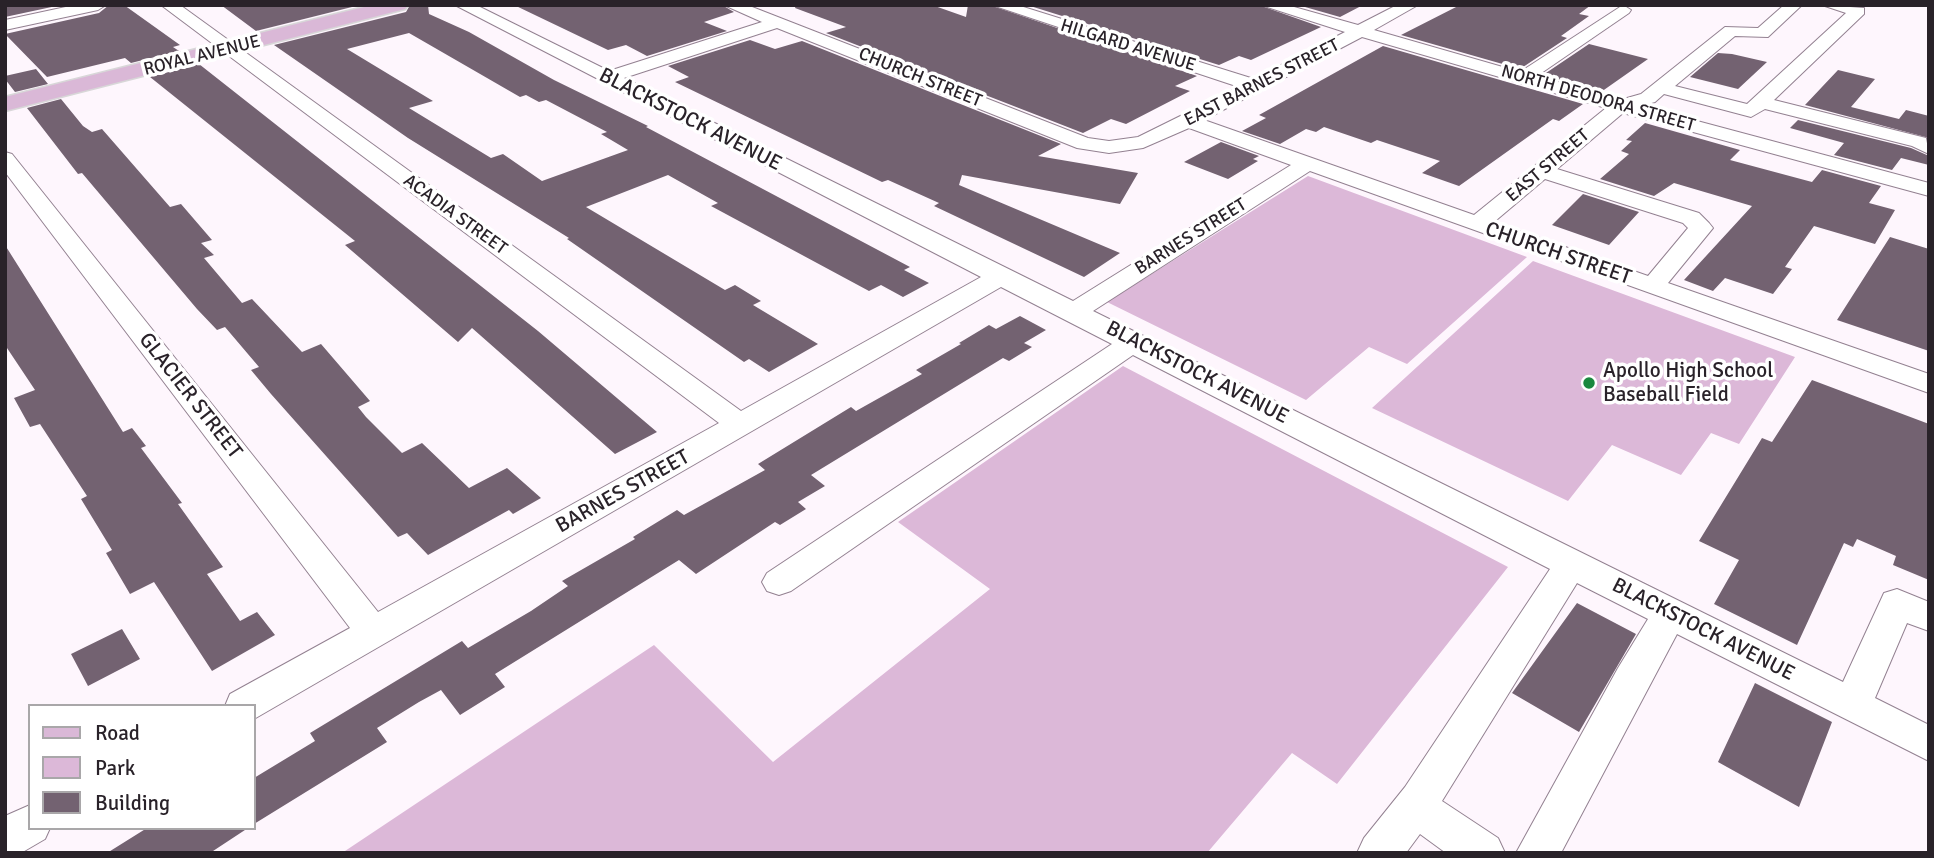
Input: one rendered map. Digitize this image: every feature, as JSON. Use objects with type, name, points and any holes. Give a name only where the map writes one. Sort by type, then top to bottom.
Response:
[{"type":"main road","name":"ROYAL AVENUE","points":[[5,104],[398,5]]},
{"type":"street","points":[[5,25],[98,5]]},
{"type":"street","name":"ACADIA STREET","points":[[169,5],[741,425]]},
{"type":"street","name":"BLACKSTOCK AVENUE","points":[[463,5],[1929,744]]},
{"type":"street","name":"CHURCH STREET","points":[[732,5],[1084,144],[1109,147]]},
{"type":"street","name":"HILGARD AVENUE","points":[[1000,5],[1256,86]]},
{"type":"street","name":"NORTH DEODORA STREET","points":[[1269,5],[1620,106],[1929,190]]},
{"type":"street","name":"EAST BARNES STREET","points":[[1109,147],[1143,142],[1188,121],[1410,5]]},
{"type":"street","name":"EAST STREET","points":[[1476,225],[1620,106],[1648,98],[1658,87],[1731,32],[1762,33],[1794,5]]},
{"type":"street","points":[[1658,87],[1751,111],[1858,11],[1830,5]]},
{"type":"street","points":[[1524,77],[1623,10]]},
{"type":"street","points":[[607,78],[780,22]]},
{"type":"street","points":[[1761,102],[1919,142],[1929,148]]},
{"type":"street","name":"CHURCH STREET","points":[[1188,121],[1929,384]]},
{"type":"street","name":"GLACIER STREET","points":[[5,158],[374,633]]},
{"type":"street","name":"BARNES STREET","points":[[1075,312],[1307,163]]},
{"type":"street","points":[[1542,171],[1691,218],[1701,228],[1652,287]]},
{"type":"street","name":"BARNES STREET","points":[[248,704],[1002,276]]},
{"type":"street","points":[[779,582],[1135,342]]},
{"type":"street","points":[[1379,853],[1420,800],[1482,707],[1572,563]]},
{"type":"street","points":[[1852,706],[1896,603],[1929,617]]},
{"type":"street","points":[[1538,853],[1624,692],[1670,614]]},
{"type":"street","points":[[1420,800],[1426,814],[1483,853]]},
{"type":"street","points":[[5,839],[28,826]]},
{"type":"green space","points":[[1308,176],[1527,257],[1407,364],[1369,347],[1306,400],[1107,302]]},
{"type":"green space","name":"Apollo High School Baseball Field","points":[[1533,261],[1795,357],[1739,444],[1711,433],[1681,475],[1612,445],[1568,501],[1372,408]]},
{"type":"green space","points":[[1123,366],[1508,567],[1337,784],[1292,753],[1207,853],[342,853],[654,645],[773,762],[990,589],[898,522]]},
{"type":"building","points":[[5,5],[61,5],[5,17]]},
{"type":"building","points":[[109,5],[124,5],[180,45],[173,47],[179,51],[131,63],[125,58],[47,77],[5,34],[99,13]]},
{"type":"building","points":[[221,5],[360,5],[256,31]]},
{"type":"building","points":[[410,5],[428,5],[429,14],[469,32],[554,80],[648,126],[646,127],[910,267],[904,270],[929,283],[903,297],[881,285],[869,291],[711,206],[718,203],[668,175],[586,207],[725,290],[735,285],[761,301],[753,305],[818,344],[769,372],[749,359],[744,362],[567,239],[569,238],[408,138],[274,45],[406,12]],"holes":[[[409,33],[520,97],[526,95],[539,102],[546,100],[607,132],[601,134],[628,150],[542,181],[503,154],[491,158],[409,108],[433,101],[347,49]]]},
{"type":"building","points":[[514,5],[722,5],[734,12],[704,22],[727,31],[647,56],[626,45],[608,50]]},
{"type":"building","points":[[796,5],[932,5],[966,17],[968,5],[990,5],[1197,76],[1175,86],[1190,91],[1126,124],[1111,119],[1083,133],[826,33],[846,27],[795,8]]},
{"type":"building","points":[[1027,5],[1259,5],[1321,27],[1251,60],[1239,56],[1219,65]]},
{"type":"building","points":[[1298,5],[1363,5],[1340,17]]},
{"type":"building","points":[[1460,5],[1591,5],[1579,14],[1589,16],[1561,36],[1567,38],[1520,69],[1401,35]]},
{"type":"building","points":[[750,40],[775,49],[802,41],[1061,144],[1038,156],[1138,173],[1120,204],[962,175],[959,185],[1120,253],[1084,277],[934,206],[939,203],[888,180],[882,182],[675,82],[689,77],[668,66]]},
{"type":"building","points":[[1589,44],[1648,59],[1601,92],[1543,75]]},
{"type":"building","points":[[1383,46],[1583,104],[1559,121],[1553,119],[1459,186],[1422,173],[1440,161],[1377,140],[1371,143],[1324,127],[1316,132],[1306,129],[1280,144],[1242,131],[1266,118],[1259,115]]},
{"type":"building","points":[[1718,53],[1767,62],[1738,89],[1690,77]]},
{"type":"building","points":[[199,64],[538,331],[657,432],[615,454],[472,328],[458,342],[345,245],[355,241],[150,77]]},
{"type":"building","points":[[36,69],[48,84],[15,92],[5,79],[5,76]]},
{"type":"building","points":[[1838,70],[1875,79],[1851,107],[1899,119],[1906,110],[1929,116],[1929,138],[1805,105]]},
{"type":"building","points":[[61,99],[83,126],[92,132],[102,129],[170,207],[181,204],[212,240],[201,243],[214,255],[204,258],[242,303],[252,299],[302,352],[321,344],[370,401],[358,407],[402,453],[422,443],[469,488],[507,468],[541,498],[513,514],[509,510],[428,555],[407,533],[398,537],[251,370],[259,367],[225,327],[217,330],[197,309],[82,173],[78,174],[27,108]]},
{"type":"building","points":[[1798,120],[1911,148],[1929,156],[1929,165],[1901,158],[1892,170],[1834,155],[1844,143],[1790,128]]},
{"type":"building","points":[[1645,123],[1740,150],[1730,160],[1812,182],[1822,170],[1881,186],[1869,203],[1895,210],[1875,244],[1814,226],[1785,267],[1792,269],[1773,294],[1725,278],[1713,291],[1684,280],[1752,206],[1674,183],[1654,196],[1600,179],[1629,154],[1621,151],[1632,141],[1626,140]]},
{"type":"building","points":[[1221,142],[1259,156],[1253,159],[1258,161],[1228,179],[1184,162]]},
{"type":"building","points":[[1583,194],[1639,212],[1609,245],[1552,225]]},
{"type":"building","points":[[1890,237],[1929,249],[1929,351],[1837,320]]},
{"type":"building","points":[[5,245],[123,432],[132,428],[146,446],[141,448],[182,503],[178,504],[223,567],[207,574],[240,621],[257,612],[275,635],[212,671],[154,582],[130,594],[106,553],[112,550],[81,499],[87,496],[40,424],[30,427],[14,398],[35,390],[5,345]]},
{"type":"building","points":[[1020,316],[1046,330],[1024,343],[1032,347],[1009,361],[1003,358],[811,475],[825,486],[798,502],[806,509],[780,525],[775,522],[696,574],[679,560],[495,674],[505,687],[460,715],[441,690],[419,702],[377,728],[387,742],[256,823],[256,777],[315,741],[310,733],[462,641],[468,648],[531,611],[568,586],[562,581],[635,539],[633,537],[677,510],[684,515],[765,470],[758,464],[851,407],[856,411],[922,374],[916,370],[989,325],[996,329]]},
{"type":"building","points":[[1812,380],[1929,424],[1929,580],[1893,565],[1896,556],[1857,539],[1853,547],[1844,543],[1797,645],[1714,604],[1739,560],[1699,541],[1762,438],[1772,442]]},
{"type":"building","points":[[1577,603],[1636,634],[1579,732],[1512,693]]},
{"type":"building","points":[[122,629],[140,659],[88,686],[71,654]]},
{"type":"building","points":[[1755,683],[1832,722],[1799,807],[1718,762]]},
{"type":"building","points":[[144,830],[245,830],[210,853],[107,853]]},
{"type":"place","name":"Apollo High School Baseball Field","points":[[1589,383]]}]
